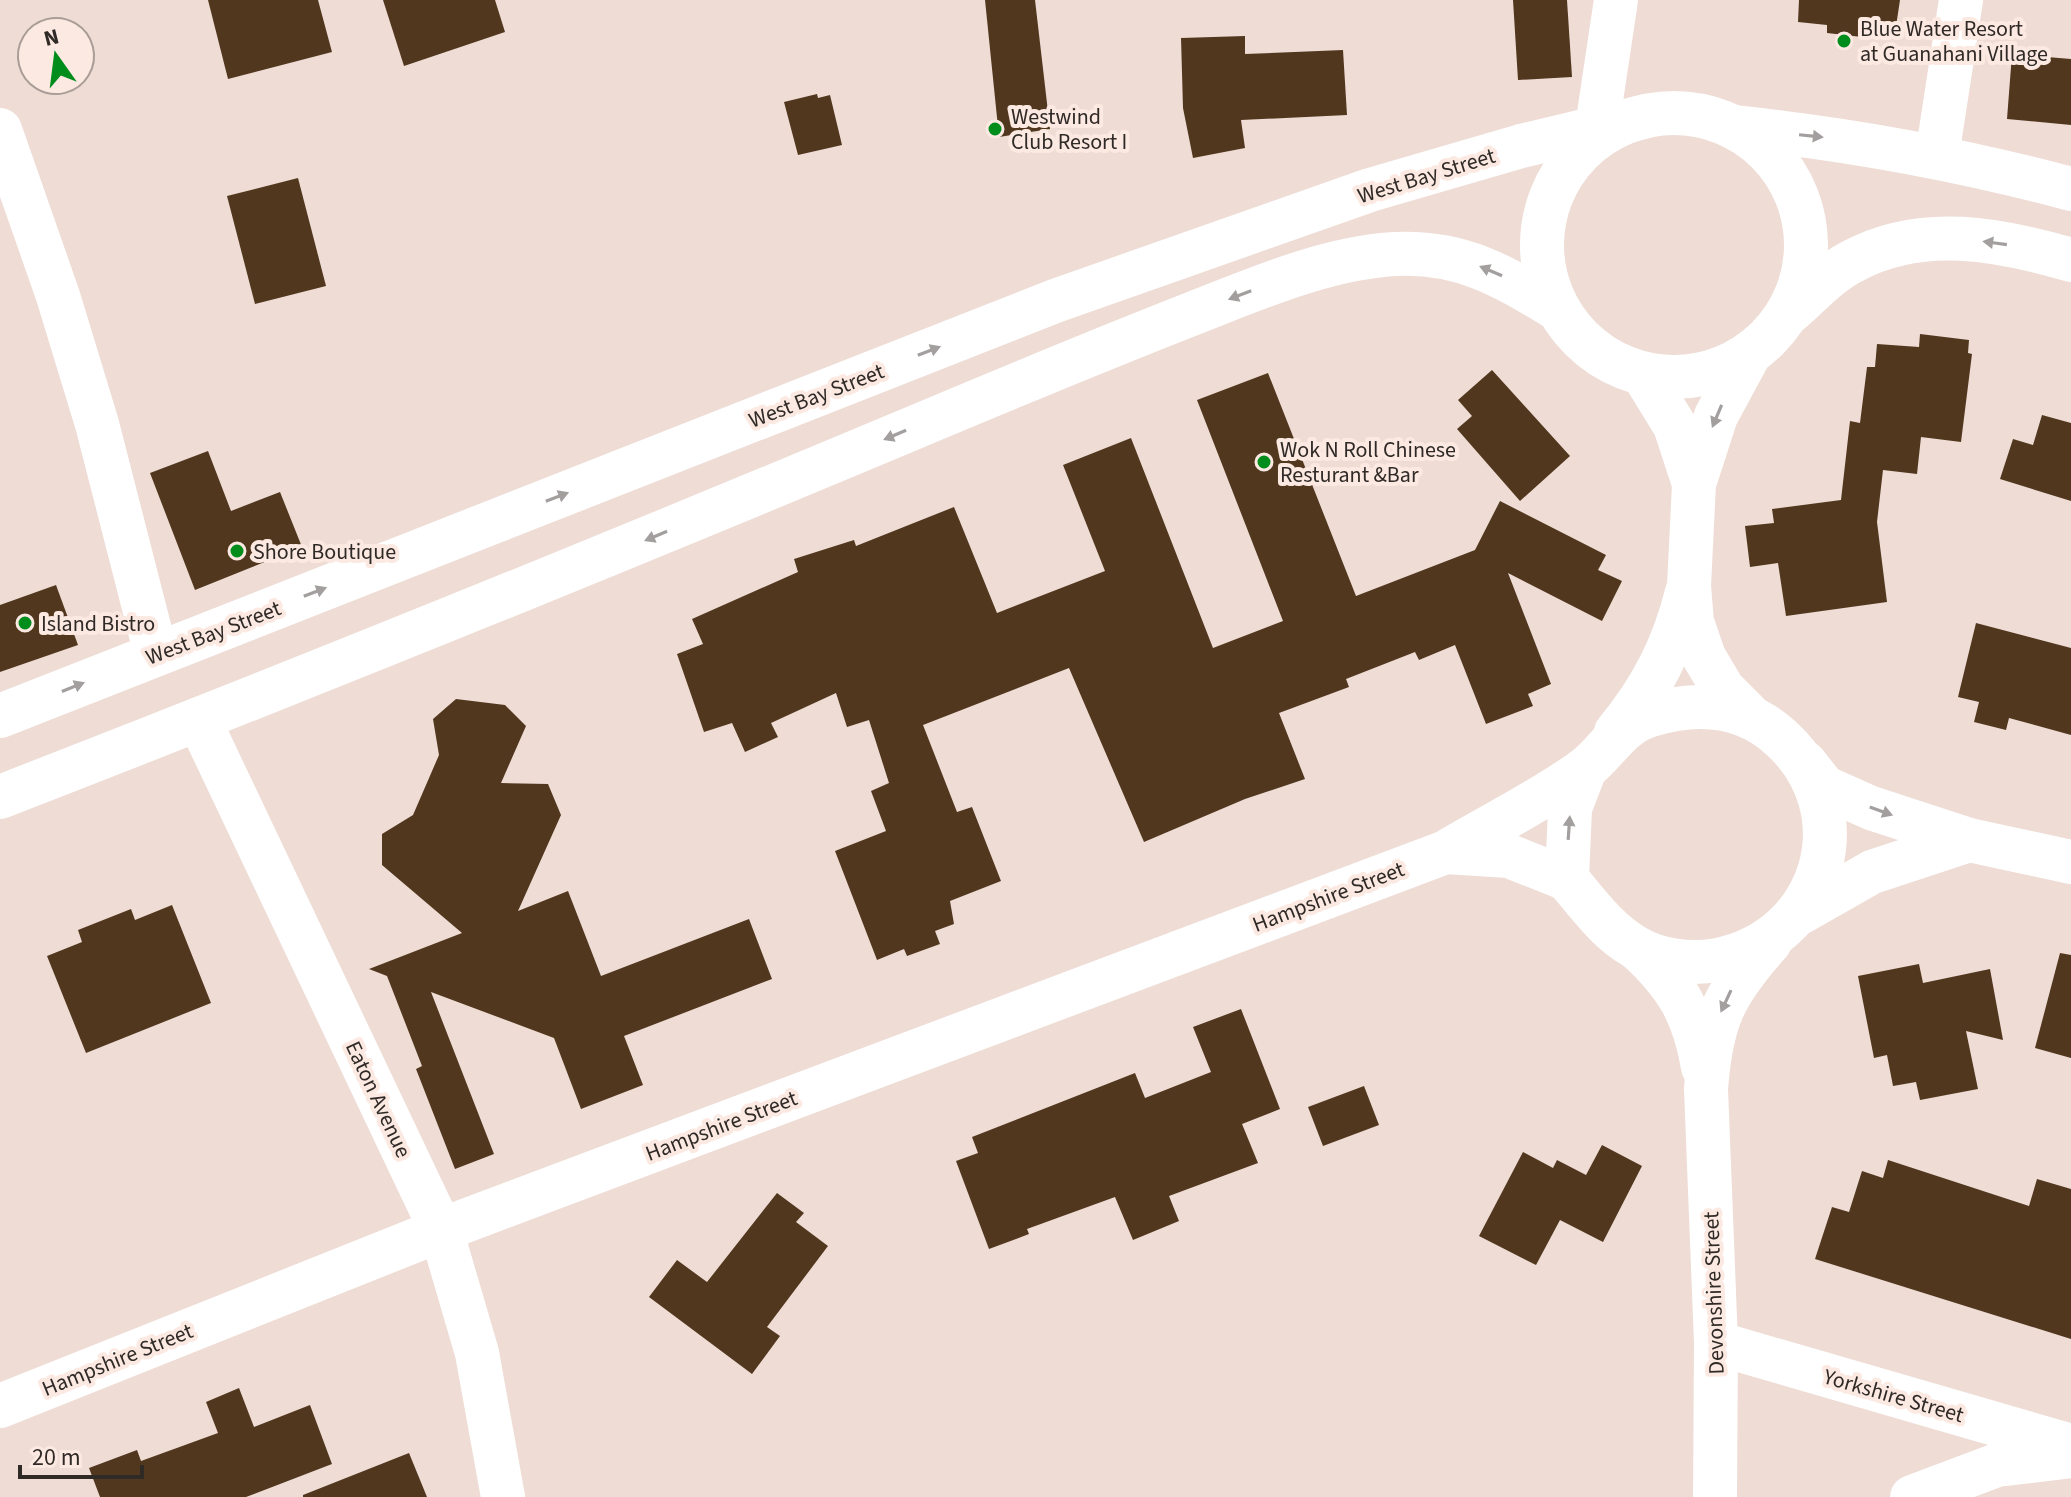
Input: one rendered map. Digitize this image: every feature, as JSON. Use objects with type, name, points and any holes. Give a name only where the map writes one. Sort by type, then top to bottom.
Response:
[{"type":"street","points":[[1597,127],[1616,0]]},
{"type":"street","points":[[1937,156],[1961,0]]},
{"type":"street","points":[[1750,353],[1704,373],[1680,376],[1643,374],[1609,361],[1580,339],[1559,310],[1543,263],[1541,238],[1554,191],[1566,169],[1592,143],[1624,123],[1647,116],[1677,113],[1706,117],[1733,127],[1760,144],[1781,168],[1801,211],[1806,257],[1799,288],[1785,317]]},
{"type":"street","name":"West Bay Street","points":[[0,716],[1055,301],[1370,190],[1647,116]]},
{"type":"street","points":[[1733,127],[1849,140],[1937,156],[2071,189]]},
{"type":"street","points":[[0,130],[58,296],[97,424],[156,654]]},
{"type":"street","points":[[2071,260],[1994,242],[1924,238],[1851,261],[1785,317],[1750,353],[1716,416],[1694,484],[1689,586],[1692,622],[1704,657],[1723,689],[1749,715],[1796,752],[1824,787],[1883,812],[1969,840],[2071,862]]},
{"type":"street","points":[[0,797],[589,564],[1093,352],[1284,278],[1392,254],[1462,258],[1505,277],[1559,310]]},
{"type":"street","points":[[1643,374],[1675,426],[1694,484]]},
{"type":"street","points":[[1689,586],[1678,627],[1661,667],[1639,704],[1598,753],[1570,808],[1567,879],[1610,930],[1637,949],[1668,960],[1702,963],[1739,955],[1872,872],[1969,840]]},
{"type":"street","points":[[1598,753],[1647,715],[1688,706],[1718,707],[1749,715]]},
{"type":"street","name":"Eaton Avenue","points":[[199,720],[441,1230],[477,1353],[503,1497]]},
{"type":"street","points":[[1786,926],[1817,880],[1825,843],[1822,807],[1813,778],[1796,752]]},
{"type":"street","name":"Hampshire Street","points":[[0,1406],[441,1230],[1446,852],[1598,753]]},
{"type":"street","name":"Hampshire Street","points":[[1446,852],[1509,856],[1567,879]]},
{"type":"street","name":"Devonshire Street","points":[[1715,1497],[1716,1343],[1706,1089],[1709,1051],[1719,1015],[1735,981],[1786,926]]},
{"type":"street","name":"Devonshire Street","points":[[1637,949],[1667,975],[1688,1010],[1706,1089]]},
{"type":"street","name":"Yorkshire Street","points":[[1716,1343],[2071,1446]]},
{"type":"street","points":[[1912,1497],[1997,1465],[2071,1456]]},
{"type":"building","points":[[208,0],[318,0],[332,52],[228,79]]},
{"type":"building","points":[[383,0],[495,0],[505,32],[404,66]]},
{"type":"building","points":[[985,0],[1035,0],[1050,129],[999,137]]},
{"type":"building","points":[[1513,0],[1567,0],[1572,77],[1518,80]]},
{"type":"building","points":[[1799,0],[1900,0],[1895,33],[1862,29],[1862,37],[1827,33],[1827,25],[1798,22]]},
{"type":"building","points":[[1245,36],[1245,54],[1343,50],[1347,115],[1241,120],[1245,148],[1193,158],[1183,108],[1181,38]]},
{"type":"building","points":[[2012,54],[2071,59],[2071,125],[2007,119]]},
{"type":"building","points":[[817,94],[818,98],[830,95],[842,145],[798,155],[784,102]]},
{"type":"building","points":[[298,178],[326,286],[255,304],[227,196]]},
{"type":"building","points":[[1920,334],[1969,340],[1968,353],[1972,354],[1961,442],[1921,437],[1917,474],[1883,470],[1877,522],[1887,602],[1786,616],[1778,563],[1750,567],[1745,526],[1774,523],[1772,509],[1841,500],[1850,421],[1860,423],[1867,367],[1875,367],[1877,344],[1919,347]]},
{"type":"building","points":[[1492,370],[1570,456],[1520,501],[1457,429],[1472,416],[1458,400]]},
{"type":"building","points":[[1268,373],[1356,596],[1475,550],[1500,501],[1606,555],[1598,570],[1622,581],[1602,621],[1508,573],[1551,684],[1528,694],[1533,706],[1486,724],[1455,645],[1419,660],[1415,652],[1346,679],[1349,687],[1279,713],[1305,779],[1245,799],[1144,842],[1069,668],[923,725],[957,812],[972,807],[1001,881],[950,901],[954,924],[935,931],[940,944],[907,956],[904,949],[877,960],[835,851],[886,831],[871,791],[889,783],[869,720],[847,727],[836,693],[771,723],[778,737],[745,752],[732,723],[704,732],[677,654],[703,644],[692,619],[798,572],[794,559],[854,540],[856,546],[954,507],[997,613],[1105,571],[1063,465],[1131,438],[1213,648],[1283,621],[1197,400]]},
{"type":"building","points":[[2042,415],[2071,423],[2071,501],[2000,479],[2013,439],[2033,445]]},
{"type":"building","points":[[208,451],[231,511],[280,492],[302,547],[195,590],[150,473]]},
{"type":"building","points":[[56,585],[78,645],[0,672],[0,605]]},
{"type":"building","points":[[1976,623],[2071,648],[2071,735],[2009,718],[2006,730],[1974,722],[1979,702],[1958,697]]},
{"type":"building","points":[[456,699],[505,705],[526,726],[501,783],[548,784],[561,815],[518,911],[568,891],[601,976],[749,919],[772,979],[624,1036],[643,1085],[581,1109],[554,1038],[431,992],[494,1154],[455,1169],[416,1069],[422,1066],[387,976],[369,969],[462,933],[382,865],[382,834],[413,815],[439,755],[433,719]]},
{"type":"building","points":[[172,905],[211,1003],[86,1053],[47,956],[82,942],[78,930],[131,909],[135,920]]},
{"type":"building","points":[[2060,953],[2071,955],[2071,1058],[2035,1048]]},
{"type":"building","points":[[1919,964],[1923,983],[1990,969],[2003,1040],[1966,1031],[1978,1089],[1920,1100],[1916,1082],[1893,1086],[1887,1055],[1874,1058],[1858,976]]},
{"type":"building","points":[[1241,1009],[1280,1109],[1242,1124],[1258,1163],[1169,1196],[1179,1221],[1133,1240],[1115,1197],[1027,1229],[1029,1234],[989,1249],[956,1161],[978,1153],[972,1137],[1135,1073],[1145,1098],[1211,1072],[1193,1027]]},
{"type":"building","points":[[1364,1086],[1379,1125],[1323,1146],[1308,1107]]},
{"type":"building","points":[[1602,1145],[1642,1166],[1603,1242],[1560,1220],[1536,1265],[1479,1236],[1523,1152],[1553,1168],[1557,1160],[1586,1175]]},
{"type":"building","points":[[1888,1160],[2029,1206],[2037,1179],[2071,1189],[2071,1339],[1815,1259],[1832,1207],[1849,1212],[1862,1171],[1883,1178]]},
{"type":"building","points":[[777,1193],[804,1213],[796,1222],[828,1246],[767,1327],[780,1336],[752,1374],[649,1297],[677,1260],[707,1282]]},
{"type":"building","points":[[239,1388],[254,1427],[310,1405],[332,1464],[246,1497],[100,1497],[89,1468],[137,1450],[141,1461],[218,1433],[206,1402]]},
{"type":"building","points":[[409,1453],[427,1497],[303,1497],[303,1495]]},
{"type":"place","name":"Blue Water Resort at Guanahani Village","points":[[1844,41]]},
{"type":"place","name":"Westwind Club Resort I","points":[[995,129]]},
{"type":"place","name":"Wok N Roll Chinese Resturant &Bar","points":[[1264,462]]},
{"type":"place","name":"Shore Boutique","points":[[237,551]]},
{"type":"place","name":"Island Bistro","points":[[25,623]]}]
